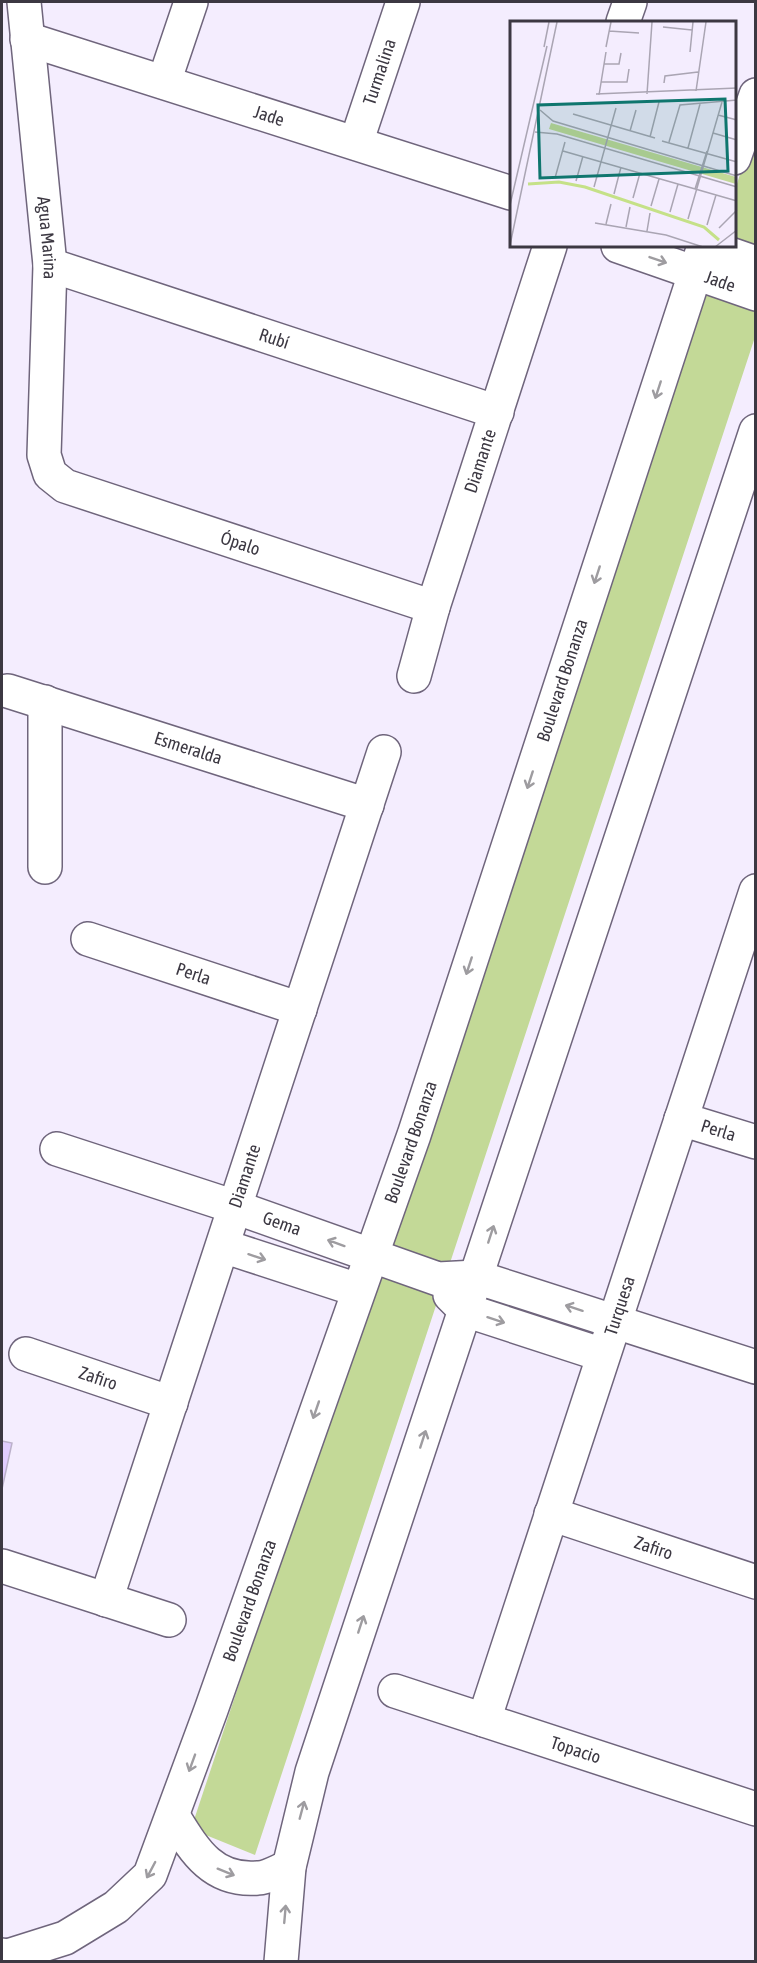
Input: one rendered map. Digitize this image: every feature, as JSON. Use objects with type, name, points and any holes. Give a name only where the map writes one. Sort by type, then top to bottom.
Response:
[{"type":"street","name":"Agua Marina","points":[[24,2],[50,265],[44,455],[50,474]]},
{"type":"street","points":[[164,82],[191,2]]},
{"type":"street","name":"Turmalina","points":[[356,143],[403,2]]},
{"type":"street","points":[[623,21],[630,2]]},
{"type":"street","name":"Jade","points":[[27,39],[510,193]]},
{"type":"street","points":[[736,155],[756,95]]},
{"type":"street","name":"Diamante","points":[[414,676],[432,607],[549,248]]},
{"type":"street","name":"Jade","points":[[637,248],[756,263]]},
{"type":"street","name":"Jade","points":[[702,255],[756,294]]},
{"type":"street","name":"Boulevard Bonanza","points":[[13,1957],[65,1938],[116,1907],[150,1875],[173,1816],[417,1124],[702,255]]},
{"type":"street","name":"Rubí","points":[[50,265],[497,412]]},
{"type":"street","points":[[281,1962],[289,1867],[312,1772],[756,431]]},
{"type":"street","name":"Ópalo","points":[[50,474],[65,486],[432,607]]},
{"type":"street","name":"Esmeralda","points":[[8,691],[367,805]]},
{"type":"street","points":[[45,702],[45,867]]},
{"type":"street","name":"Diamante","points":[[106,1600],[384,752]]},
{"type":"street","name":"Turquesa","points":[[483,1720],[681,1119],[750,924],[756,891]]},
{"type":"street","name":"Perla","points":[[88,939],[300,1009]]},
{"type":"street","name":"Perla","points":[[681,1119],[756,1142]]},
{"type":"street","name":"Gema","points":[[57,1149],[235,1207],[438,1279],[476,1277],[756,1367]]},
{"type":"street","points":[[223,1246],[358,1290]]},
{"type":"street","points":[[438,1279],[465,1310],[603,1355]]},
{"type":"street","name":"Zafiro","points":[[27,1354],[171,1403]]},
{"type":"street","name":"Zafiro","points":[[551,1514],[756,1582]]},
{"type":"street","points":[[2,1566],[169,1620]]},
{"type":"street","name":"Topacio","points":[[395,1691],[756,1809]]},
{"type":"street","points":[[173,1816],[191,1845],[209,1865],[232,1876],[260,1878],[289,1867]]},
{"type":"green space","points":[[755,127],[755,337],[255,1855],[191,1829],[715,248],[736,248],[736,187]]},
{"type":"building","points":[[2,1441],[12,1443],[2,1489]]}]
